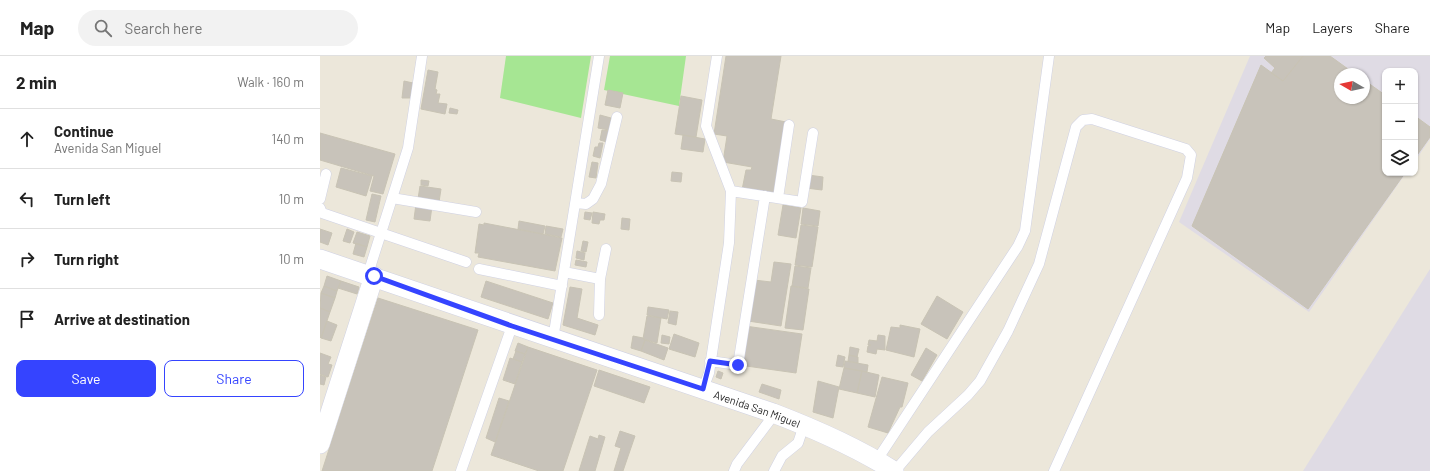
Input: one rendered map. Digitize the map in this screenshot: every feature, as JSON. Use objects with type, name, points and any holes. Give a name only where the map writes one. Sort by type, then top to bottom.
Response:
[{"type":"street","name":"Avenida San Miguel","points":[[320,259],[371,275],[512,326],[773,413],[804,425],[877,460],[895,471]]},
{"type":"street","points":[[320,444],[371,275]]},
{"type":"lane","points":[[371,275],[380,232],[408,148],[422,56]]},
{"type":"lane","points":[[553,339],[599,56]]},
{"type":"lane","points":[[703,389],[710,361],[729,243],[731,190],[706,126],[717,56]]},
{"type":"lane","points":[[877,460],[1018,246],[1025,231],[1049,56]]},
{"type":"lane","points":[[576,203],[586,204],[598,192],[617,117]]},
{"type":"lane","points":[[895,471],[928,432],[950,414],[980,381],[1008,331],[1039,264],[1076,127],[1083,120],[1092,119],[1186,149],[1191,155],[1191,164],[1187,178],[1054,471]]},
{"type":"lane","points":[[778,198],[789,125]]},
{"type":"lane","points":[[731,190],[802,202],[813,133]]},
{"type":"lane","points":[[320,199],[326,174]]},
{"type":"lane","points":[[710,361],[738,365],[765,196]]},
{"type":"lane","points":[[392,198],[476,212]]},
{"type":"lane","points":[[320,208],[322,213],[466,262]]},
{"type":"lane","points":[[598,315],[600,279],[606,249]]},
{"type":"lane","points":[[479,269],[562,286]]},
{"type":"lane","points":[[564,272],[600,279]]},
{"type":"lane","points":[[461,471],[512,326]]},
{"type":"lane","points":[[734,471],[749,446],[770,420],[773,413]]},
{"type":"lane","points":[[774,471],[782,456],[798,444],[804,425]]},
{"type":"shaded area","points":[[1250,56],[1430,56],[1430,139],[1418,157],[1418,68],[1382,68],[1382,176],[1404,176],[1309,312],[1179,222]]},
{"type":"shaded area","points":[[1430,269],[1430,471],[1303,471]]},
{"type":"green space","points":[[506,56],[591,56],[581,118],[500,98]]},
{"type":"green space","points":[[610,56],[686,56],[679,106],[604,90]]},
{"type":"building","points":[[726,56],[781,56],[771,119],[786,122],[775,195],[742,190],[746,170],[751,170],[752,167],[723,162],[727,136],[714,134]]},
{"type":"building","points":[[1266,56],[1303,56],[1283,81],[1271,73],[1275,68],[1264,58]]},
{"type":"building","points":[[1303,56],[1330,56],[1347,68],[1334,68],[1334,104],[1370,104],[1370,84],[1382,93],[1382,176],[1403,176],[1308,309],[1192,226],[1261,65],[1283,81]]},
{"type":"building","points":[[428,70],[438,72],[435,89],[437,90],[436,94],[440,94],[438,103],[447,104],[445,114],[421,109]]},
{"type":"building","points":[[404,81],[413,83],[411,98],[402,98]]},
{"type":"building","points":[[608,90],[623,93],[620,108],[605,105]]},
{"type":"building","points":[[681,96],[702,100],[696,137],[675,134]]},
{"type":"building","points":[[450,108],[458,110],[457,114],[449,113]]},
{"type":"building","points":[[600,115],[611,118],[609,130],[598,128]]},
{"type":"building","points":[[1418,118],[1430,127],[1430,137],[1418,154]]},
{"type":"building","points":[[602,130],[610,131],[607,142],[600,140]]},
{"type":"building","points":[[320,133],[395,154],[383,194],[370,191],[374,176],[320,160]]},
{"type":"building","points":[[683,135],[705,139],[703,152],[681,149]]},
{"type":"building","points":[[599,143],[603,143],[600,158],[593,156],[595,147],[598,147]]},
{"type":"building","points":[[592,162],[598,163],[596,178],[589,177]]},
{"type":"building","points":[[341,168],[372,176],[366,196],[336,187]]},
{"type":"building","points":[[672,172],[682,173],[681,182],[671,181]]},
{"type":"building","points":[[808,175],[823,177],[822,190],[806,188]]},
{"type":"building","points":[[421,180],[429,181],[428,186],[421,185]]},
{"type":"building","points":[[420,186],[441,189],[439,202],[418,199]]},
{"type":"building","points":[[372,194],[381,196],[375,222],[366,220]]},
{"type":"building","points":[[416,204],[432,206],[430,221],[414,219]]},
{"type":"building","points":[[783,205],[801,208],[796,238],[778,235]]},
{"type":"building","points":[[803,208],[820,211],[818,226],[801,224]]},
{"type":"building","points":[[585,212],[592,213],[590,220],[584,219]]},
{"type":"building","points":[[593,212],[605,214],[604,220],[600,220],[599,224],[592,223]]},
{"type":"building","points":[[622,218],[630,219],[629,230],[621,229]]},
{"type":"building","points":[[519,221],[545,226],[543,234],[518,229]]},
{"type":"building","points":[[484,223],[562,238],[555,271],[478,257],[479,253],[475,253],[479,224],[484,225]]},
{"type":"building","points":[[801,225],[818,227],[812,267],[795,265]]},
{"type":"building","points":[[546,226],[563,229],[561,237],[545,234]]},
{"type":"building","points":[[320,229],[332,233],[328,245],[320,242]]},
{"type":"building","points":[[347,229],[354,232],[350,243],[343,241]]},
{"type":"building","points":[[357,232],[370,236],[367,247],[353,243]]},
{"type":"building","points":[[583,241],[588,242],[586,252],[581,251]]},
{"type":"building","points":[[356,243],[367,247],[364,257],[353,254]]},
{"type":"building","points":[[577,251],[585,253],[584,260],[576,258]]},
{"type":"building","points":[[576,260],[587,262],[586,267],[575,265]]},
{"type":"building","points":[[774,262],[791,264],[781,326],[748,321],[754,280],[771,282]]},
{"type":"building","points":[[795,266],[811,268],[808,288],[792,286]]},
{"type":"building","points":[[327,276],[341,281],[337,291],[324,286]]},
{"type":"building","points":[[341,281],[359,287],[357,294],[338,288]]},
{"type":"building","points":[[486,281],[553,303],[548,319],[481,297]]},
{"type":"building","points":[[324,286],[337,291],[335,298],[321,293]]},
{"type":"building","points":[[791,286],[809,289],[803,330],[785,328]]},
{"type":"building","points":[[570,287],[582,289],[577,318],[598,325],[595,335],[563,325]]},
{"type":"building","points":[[321,293],[335,298],[330,312],[320,308]]},
{"type":"building","points":[[937,296],[963,312],[947,339],[921,324]]},
{"type":"building","points":[[378,298],[478,330],[432,471],[322,471]]},
{"type":"building","points":[[648,307],[669,310],[667,319],[647,315]]},
{"type":"building","points":[[320,308],[330,312],[321,338],[320,337]]},
{"type":"building","points":[[670,311],[678,312],[676,325],[668,323]]},
{"type":"building","points":[[647,316],[661,318],[657,343],[643,339]]},
{"type":"building","points":[[327,321],[337,325],[331,341],[321,338]]},
{"type":"building","points":[[900,325],[920,329],[914,357],[886,350],[891,327],[900,328]]},
{"type":"building","points":[[745,326],[802,334],[796,373],[739,365]]},
{"type":"building","points":[[674,334],[699,343],[695,357],[669,349]]},
{"type":"building","points":[[662,335],[670,337],[669,344],[661,343]]},
{"type":"building","points":[[878,335],[885,336],[885,350],[877,349],[876,354],[867,352],[868,346],[871,345],[868,345],[869,340],[877,341]]},
{"type":"building","points":[[633,336],[643,338],[645,340],[641,351],[631,348]]},
{"type":"building","points":[[645,340],[668,348],[664,360],[641,351]]},
{"type":"building","points":[[518,343],[528,347],[525,354],[515,351]]},
{"type":"building","points":[[528,347],[597,370],[563,471],[539,471],[491,455]]},
{"type":"building","points":[[850,347],[859,349],[857,357],[849,355]]},
{"type":"building","points":[[926,348],[937,355],[922,381],[911,375]]},
{"type":"building","points":[[516,351],[525,354],[522,362],[513,359]]},
{"type":"building","points":[[320,353],[331,357],[328,364],[332,365],[328,377],[320,374]]},
{"type":"building","points":[[838,355],[845,357],[843,367],[836,366]]},
{"type":"building","points":[[849,355],[858,357],[858,363],[848,361]]},
{"type":"building","points":[[510,358],[522,362],[515,384],[503,380]]},
{"type":"building","points":[[845,361],[868,365],[867,372],[844,368]]},
{"type":"building","points":[[844,368],[862,371],[857,393],[839,389]]},
{"type":"building","points":[[599,370],[650,387],[644,403],[594,386]]},
{"type":"building","points":[[718,371],[723,373],[721,379],[716,377]]},
{"type":"building","points":[[862,371],[879,375],[875,397],[857,393]]},
{"type":"building","points":[[320,375],[326,377],[324,385],[320,384]]},
{"type":"building","points":[[882,377],[908,383],[902,407],[900,407],[888,433],[868,427]]},
{"type":"building","points":[[818,381],[839,387],[833,418],[813,412]]},
{"type":"building","points":[[762,384],[781,390],[779,399],[759,392]]},
{"type":"building","points":[[499,398],[509,401],[495,442],[486,438]]},
{"type":"building","points":[[620,431],[635,436],[623,471],[614,471],[621,448],[615,446]]},
{"type":"building","points":[[599,435],[605,437],[595,471],[579,471],[590,436],[598,439]]},
{"type":"route","points":[[374,276],[512,326],[703,389],[709,373],[710,361],[738,365]]}]
